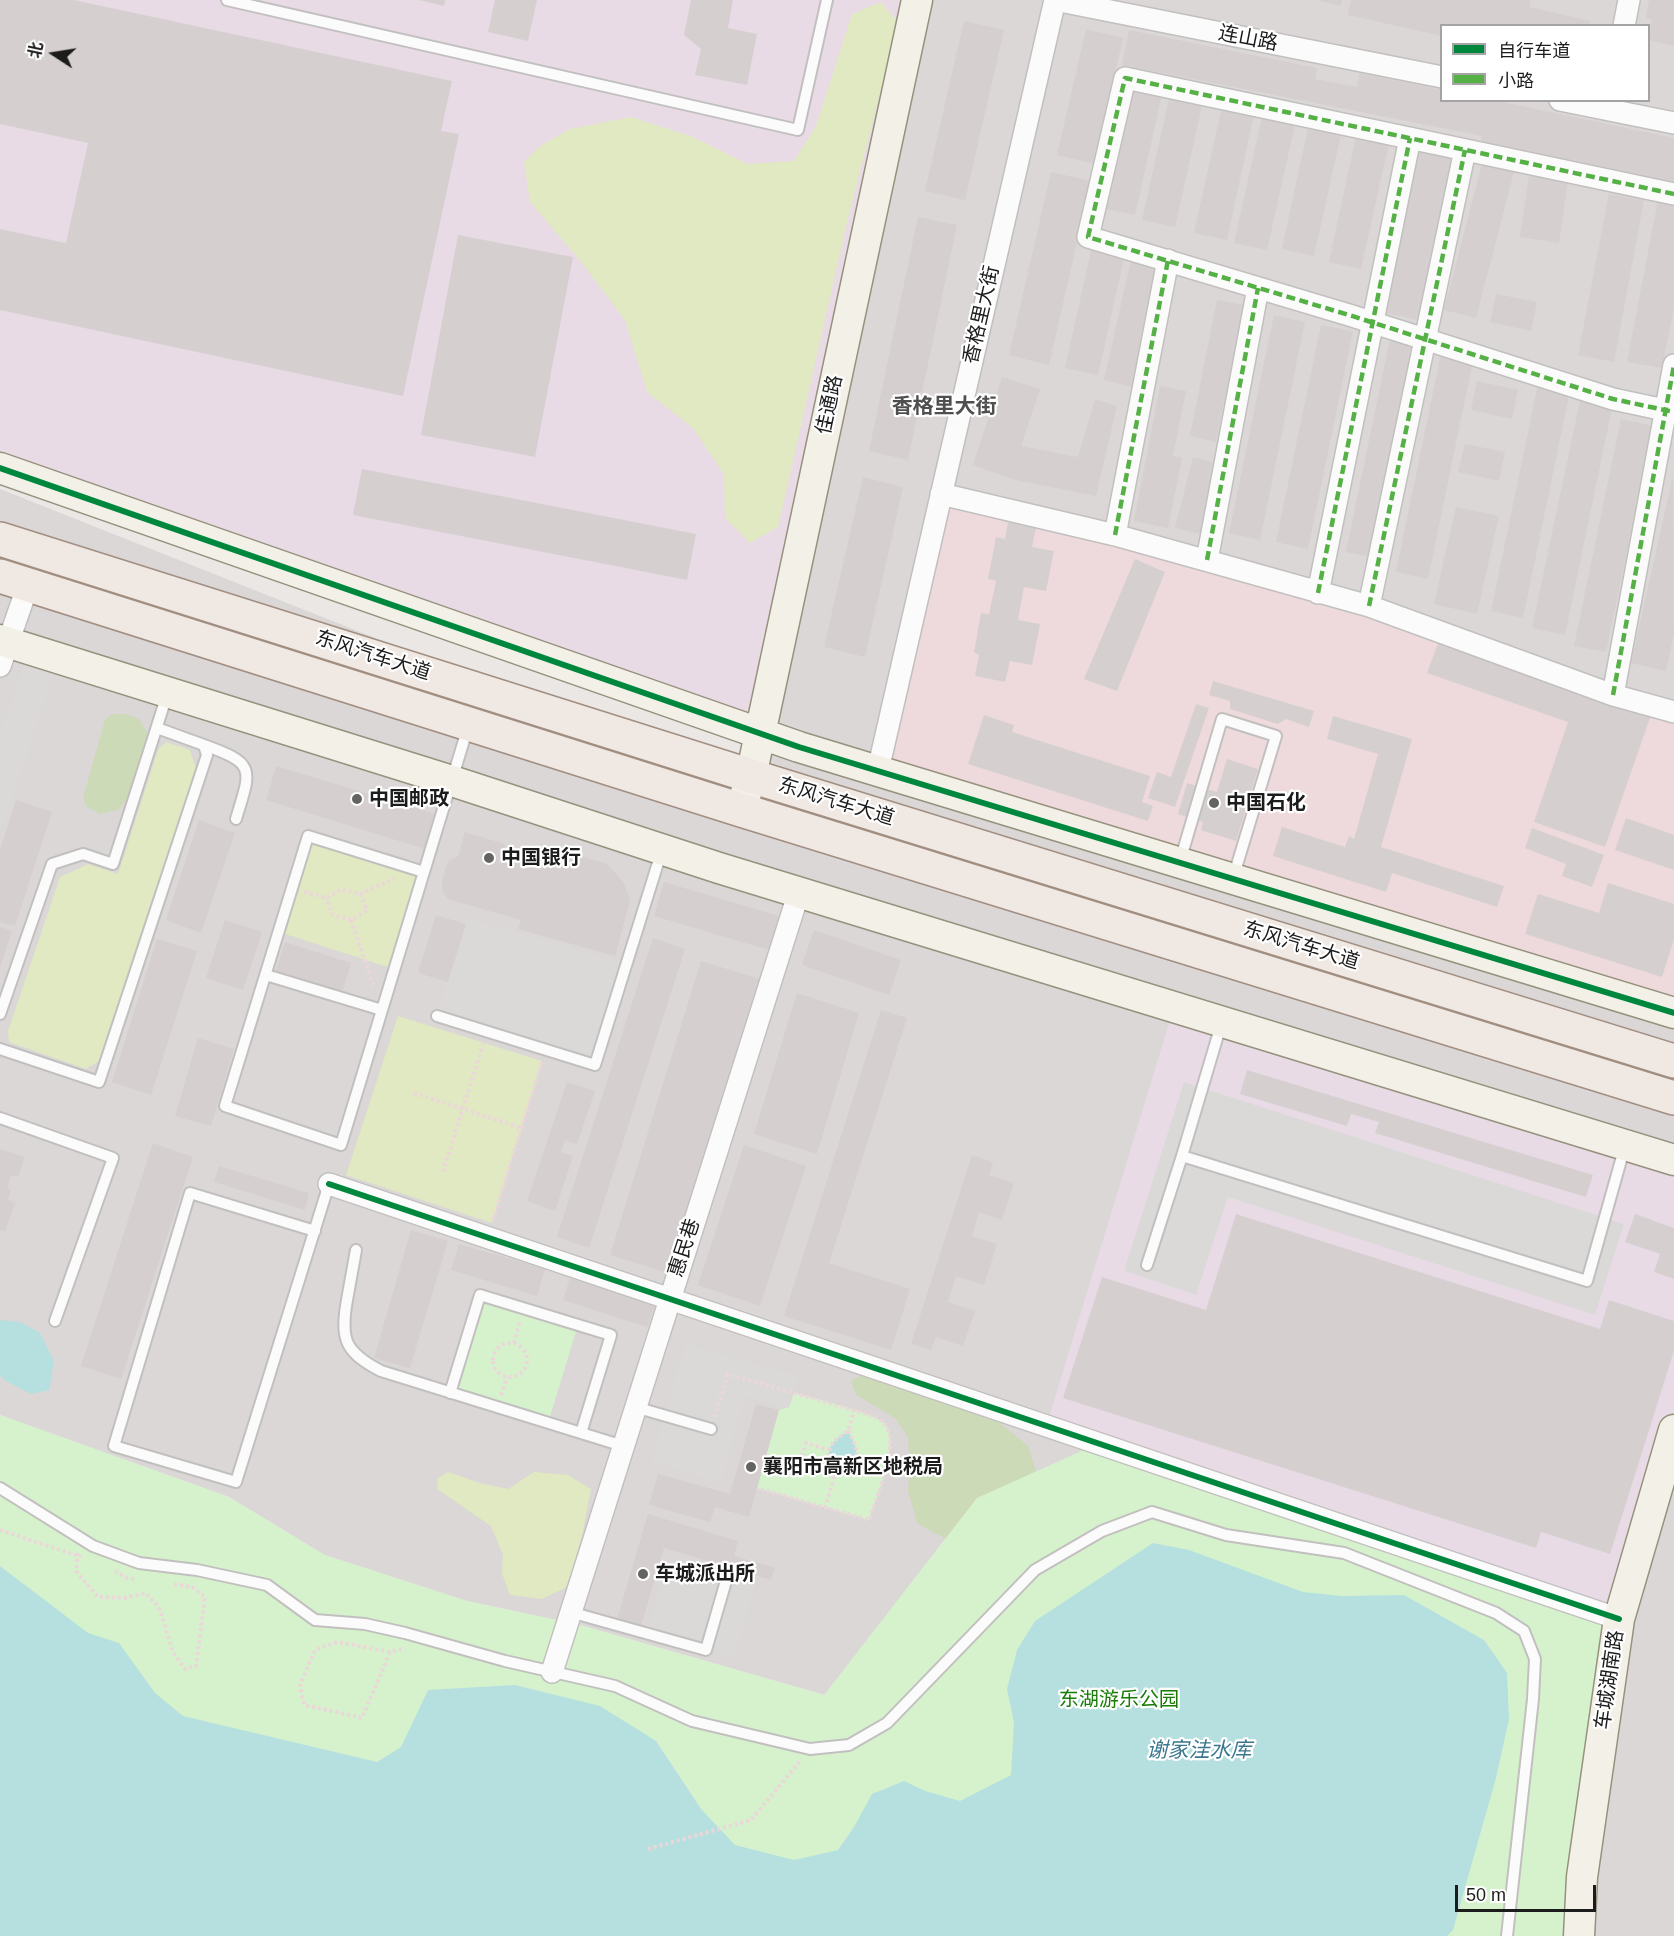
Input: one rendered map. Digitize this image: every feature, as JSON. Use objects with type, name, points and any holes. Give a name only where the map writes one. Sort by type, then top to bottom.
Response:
[{"type":"main road","name":"东风汽车大道","points":[[0,539],[751,776],[1674,1061]]},
{"type":"main road","name":"东风汽车大道","points":[[14,580],[741,810],[1674,1098]]},
{"type":"street","name":"佳通路","points":[[741,810],[751,776],[917,0]]},
{"type":"street","name":"连山路","points":[[1055,0],[1092,4],[1440,77]]},
{"type":"street","name":"香格里大街","points":[[878,770],[1055,0]]},
{"type":"street","points":[[1624,24],[1629,0]]},
{"type":"street","points":[[1670,411],[1613,399],[1372,322],[1088,237],[1125,78],[1674,194]]},
{"type":"street","points":[[1580,102],[1609,105],[1674,123]]},
{"type":"street","points":[[1318,593],[1410,138]]},
{"type":"street","points":[[1369,606],[1465,150]]},
{"type":"street","points":[[1115,535],[1168,260]]},
{"type":"street","points":[[1207,560],[1258,288]]},
{"type":"street","points":[[1613,695],[1670,411],[1674,365]]},
{"type":"street","points":[[0,468],[760,733],[1674,1013]]},
{"type":"street","points":[[941,494],[1115,535],[1369,606],[1613,695],[1674,712]]},
{"type":"street","points":[[14,580],[3,649],[168,692],[662,850],[1674,1160]]},
{"type":"street","name":"惠民巷","points":[[552,1672],[799,892]]},
{"type":"street","points":[[329,1184],[1619,1619]]},
{"type":"street","name":"车城湖南路","points":[[1579,1936],[1582,1877],[1619,1619],[1674,1430]]},
{"type":"lane","points":[[227,0],[798,130],[827,0]]},
{"type":"lane","points":[[0,1014],[52,864],[83,854],[113,864],[168,692]]},
{"type":"lane","points":[[1180,862],[1222,719],[1276,736],[1233,879]]},
{"type":"lane","points":[[419,870],[308,836],[225,1106],[341,1145],[382,1010],[419,870],[452,781],[469,724]]},
{"type":"lane","points":[[157,728],[234,756],[243,764],[247,781],[236,819]]},
{"type":"lane","points":[[0,1049],[99,1082],[207,755],[204,745]]},
{"type":"lane","points":[[437,1016],[595,1065],[662,850]]},
{"type":"lane","points":[[266,975],[382,1010]]},
{"type":"lane","points":[[1147,1265],[1222,1022]]},
{"type":"lane","points":[[0,1118],[113,1158],[55,1321]]},
{"type":"lane","points":[[1182,1156],[1587,1281],[1626,1145]]},
{"type":"lane","points":[[315,1231],[190,1193],[114,1446],[236,1482],[315,1231],[329,1184]]},
{"type":"lane","points":[[356,1250],[343,1326],[350,1348],[364,1362],[381,1371],[623,1446]]},
{"type":"lane","points":[[450,1393],[480,1295],[523,1308],[611,1335],[581,1433]]},
{"type":"lane","points":[[635,1407],[711,1430]]},
{"type":"lane","points":[[0,1488],[93,1546],[139,1563],[197,1570],[267,1585],[315,1620],[364,1624],[434,1641],[505,1662],[615,1686],[692,1721],[810,1749],[849,1745],[887,1723],[1035,1570],[1102,1531],[1152,1512],[1226,1535],[1344,1553],[1496,1613],[1524,1631],[1535,1659],[1533,1699],[1507,1936]]},
{"type":"lane","points":[[570,1612],[706,1650],[728,1574]]},
{"type":"path","points":[[292,888],[326,898],[342,888],[360,894],[419,870]]},
{"type":"path","points":[[326,898],[333,915],[351,920],[367,910],[360,894]]},
{"type":"path","points":[[351,920],[382,1010]]},
{"type":"path","points":[[443,1172],[483,1042]]},
{"type":"path","points":[[488,1238],[542,1061]]},
{"type":"path","points":[[414,1093],[522,1128]]},
{"type":"path","points":[[513,1343],[523,1308]]},
{"type":"path","points":[[513,1343],[519,1345],[526,1354],[526,1366],[519,1375],[507,1377],[497,1372],[493,1357],[495,1351],[503,1344],[513,1343]]},
{"type":"path","points":[[711,1430],[728,1374],[874,1416],[885,1424],[890,1440],[887,1464],[869,1520],[757,1488]]},
{"type":"path","points":[[825,1508],[835,1475],[829,1465],[828,1450],[834,1439],[848,1431],[854,1410]]},
{"type":"path","points":[[835,1475],[846,1471],[856,1458],[857,1446],[848,1431]]},
{"type":"path","points":[[765,1460],[798,1469],[806,1443],[828,1450]]},
{"type":"path","points":[[0,1530],[87,1559]]},
{"type":"path","points":[[79,1537],[76,1572],[98,1597],[125,1598],[145,1593],[159,1607],[173,1652],[185,1669],[196,1666],[205,1597],[192,1587],[169,1583]]},
{"type":"path","points":[[112,1570],[127,1578],[137,1579]]},
{"type":"path","points":[[390,1652],[362,1718],[304,1705],[300,1685],[315,1650],[337,1642],[390,1652],[434,1641]]},
{"type":"path","points":[[648,1849],[751,1820],[810,1749]]},
{"type":"shaded area","points":[[0,0],[917,0],[760,733],[0,468]]},
{"type":"shaded area","points":[[911,0],[1674,0],[1674,1936],[1579,1936],[977,1498],[825,1695],[580,1625],[467,1601],[324,1555],[229,1497],[0,1415],[0,489],[738,782]]},
{"type":"shaded area","points":[[941,494],[1115,535],[1674,712],[1674,1013],[878,770]]},
{"type":"shaded area","points":[[29,649],[60,655],[0,833],[0,734]]},
{"type":"shaded area","points":[[465,918],[627,964],[595,1065],[437,1016]]},
{"type":"shaded area","points":[[1174,1007],[1674,1160],[1674,1430],[1619,1619],[1046,1427]]},
{"type":"shaded area","points":[[1184,1082],[1624,1224],[1595,1315],[1228,1197],[1196,1295],[1124,1271]]},
{"type":"shaded area","points":[[685,1344],[798,1376],[789,1408],[745,1396],[721,1482],[652,1462]]},
{"type":"shaded area","points":[[669,1557],[756,1582],[734,1658],[647,1633]]},
{"type":"green space","points":[[881,2],[898,23],[847,222],[778,527],[750,543],[725,518],[724,474],[693,428],[647,392],[625,320],[582,263],[530,202],[524,162],[540,146],[570,129],[631,117],[693,137],[747,164],[794,161],[816,126],[852,14]]},
{"type":"green space","points":[[112,714],[126,714],[139,719],[148,734],[127,799],[118,810],[100,814],[87,807],[83,798],[105,720]]},
{"type":"green space","points":[[166,742],[190,750],[196,769],[99,1061],[86,1069],[9,1042],[8,1031],[60,877],[88,864],[118,874],[158,750]]},
{"type":"green space","points":[[308,836],[424,872],[394,969],[279,932]]},
{"type":"green space","points":[[398,1016],[542,1061],[492,1223],[346,1175]]},
{"type":"green space","points":[[480,1295],[578,1325],[548,1423],[450,1393]]},
{"type":"green space","points":[[860,1376],[873,1376],[1000,1423],[1028,1446],[1042,1490],[969,1548],[917,1523],[908,1490],[910,1470],[908,1437],[895,1418],[856,1395],[851,1381]]},
{"type":"green space","points":[[794,1393],[858,1411],[886,1425],[890,1446],[888,1459],[869,1520],[757,1488],[779,1410],[789,1407]]},
{"type":"green space","name":"东湖游乐公园","points":[[0,1415],[229,1497],[325,1555],[467,1601],[580,1625],[824,1695],[977,1498],[1097,1444],[1619,1619],[1579,1936],[0,1936]]},
{"type":"green space","points":[[448,1472],[480,1483],[508,1489],[534,1472],[568,1475],[591,1489],[582,1536],[567,1587],[542,1599],[510,1595],[502,1574],[503,1555],[491,1526],[437,1489],[438,1478]]},
{"type":"water","points":[[0,1320],[20,1322],[40,1333],[54,1361],[49,1390],[31,1394],[4,1380],[0,1375]]},
{"type":"water","points":[[848,1431],[855,1446],[856,1458],[850,1467],[835,1475],[829,1461],[830,1449],[836,1440]]},
{"type":"water","name":"谢家洼水库","points":[[1153,1543],[1189,1550],[1303,1592],[1342,1596],[1404,1595],[1484,1640],[1507,1673],[1509,1719],[1496,1778],[1453,1930],[1447,1936],[0,1936],[0,1566],[88,1633],[119,1643],[155,1693],[183,1716],[377,1762],[401,1747],[428,1690],[515,1685],[600,1706],[656,1741],[701,1809],[735,1845],[794,1860],[838,1850],[872,1794],[904,1781],[925,1791],[960,1801],[1011,1775],[1014,1723],[1007,1689],[1017,1650],[1035,1621]]},
{"type":"building","points":[[0,0],[74,0],[452,81],[441,131],[459,134],[403,396],[0,310],[0,229],[66,243],[88,143],[0,124]]},
{"type":"building","points":[[419,0],[445,0],[444,6]]},
{"type":"building","points":[[495,0],[537,0],[528,41],[488,32]]},
{"type":"building","points":[[691,0],[733,0],[728,28],[757,34],[747,85],[695,75],[701,49],[684,35]]},
{"type":"building","points":[[1316,0],[1342,0],[1341,6]]},
{"type":"building","points":[[1351,0],[1530,0],[1530,7],[1590,21],[1589,24],[1440,24],[1440,36],[1348,15]]},
{"type":"building","points":[[1649,0],[1674,0],[1674,46],[1650,40],[1652,20],[1646,17]]},
{"type":"building","points":[[964,21],[1004,30],[965,200],[925,191]]},
{"type":"building","points":[[1086,29],[1123,38],[1094,164],[1057,155]]},
{"type":"building","points":[[1129,30],[1317,68],[1315,79],[1357,87],[1360,73],[1440,90],[1440,102],[1503,102],[1674,138],[1674,187],[1479,144],[1483,136],[1122,65]]},
{"type":"building","points":[[1130,82],[1163,90],[1135,215],[1102,208]]},
{"type":"building","points":[[1170,94],[1203,101],[1175,227],[1142,220]]},
{"type":"building","points":[[1222,107],[1254,114],[1227,240],[1194,233]]},
{"type":"building","points":[[1262,117],[1295,124],[1267,250],[1234,243]]},
{"type":"building","points":[[1309,123],[1342,130],[1314,256],[1282,249]]},
{"type":"building","points":[[1356,136],[1389,143],[1361,269],[1329,262]]},
{"type":"building","points":[[1420,149],[1454,156],[1419,320],[1385,313]]},
{"type":"building","points":[[1482,164],[1514,172],[1476,318],[1444,310]]},
{"type":"building","points":[[1051,172],[1091,181],[1049,365],[1009,355]]},
{"type":"building","points":[[1529,176],[1568,181],[1559,243],[1520,237]]},
{"type":"building","points":[[1609,194],[1644,200],[1614,362],[1578,355]]},
{"type":"building","points":[[1658,200],[1674,203],[1674,307],[1662,368],[1627,362]]},
{"type":"building","points":[[918,217],[957,225],[908,460],[869,451]]},
{"type":"building","points":[[458,235],[573,257],[535,457],[421,435]]},
{"type":"building","points":[[1093,242],[1126,249],[1098,375],[1065,368]]},
{"type":"building","points":[[1132,255],[1164,262],[1136,388],[1104,380]]},
{"type":"building","points":[[1496,294],[1537,302],[1531,331],[1490,322]]},
{"type":"building","points":[[1217,300],[1244,305],[1216,442],[1190,436]]},
{"type":"building","points":[[1274,315],[1305,322],[1260,540],[1229,533]]},
{"type":"building","points":[[1321,325],[1353,331],[1308,549],[1276,542]]},
{"type":"building","points":[[1391,334],[1423,340],[1378,558],[1346,552]]},
{"type":"building","points":[[1441,354],[1473,361],[1428,579],[1396,572]]},
{"type":"building","points":[[1002,377],[1040,389],[1021,446],[1078,457],[1095,399],[1117,406],[1096,496],[1015,480],[973,465]]},
{"type":"building","points":[[1477,381],[1518,390],[1512,419],[1471,410]]},
{"type":"building","points":[[1538,384],[1570,391],[1523,618],[1491,611]]},
{"type":"building","points":[[1160,386],[1186,391],[1173,456],[1182,458],[1168,528],[1134,521]]},
{"type":"building","points":[[1580,401],[1612,408],[1565,635],[1532,628]]},
{"type":"building","points":[[1621,419],[1653,426],[1606,652],[1574,646]]},
{"type":"building","points":[[1465,444],[1505,452],[1499,481],[1458,472]]},
{"type":"building","points":[[1193,457],[1219,464],[1201,534],[1175,528]]},
{"type":"building","points":[[362,469],[696,534],[687,580],[353,515]]},
{"type":"building","points":[[1673,476],[1674,633],[1666,671],[1631,663]]},
{"type":"building","points":[[863,477],[903,487],[865,657],[824,647]]},
{"type":"building","points":[[1456,507],[1499,516],[1477,614],[1434,604]]},
{"type":"building","points":[[1008,522],[1036,528],[1032,547],[1054,551],[1046,591],[1024,587],[1018,620],[1040,624],[1032,665],[1010,661],[1005,682],[975,676],[979,655],[974,652],[981,613],[989,614],[996,581],[988,579],[996,537],[1005,539]]},
{"type":"building","points":[[1135,559],[1165,572],[1117,691],[1084,679]]},
{"type":"building","points":[[1439,641],[1651,715],[1605,847],[1534,822],[1568,722],[1427,673]]},
{"type":"building","points":[[1213,681],[1314,711],[1309,727],[1286,719],[1278,724],[1230,709],[1230,701],[1209,695]]},
{"type":"building","points":[[1196,704],[1209,708],[1175,807],[1148,798],[1157,772],[1171,777]]},
{"type":"building","points":[[984,715],[1014,725],[1012,732],[1150,776],[1142,802],[1153,806],[1148,821],[968,764]]},
{"type":"building","points":[[1333,716],[1412,739],[1381,847],[1504,886],[1497,907],[1392,873],[1386,892],[1273,856],[1282,827],[1345,847],[1349,836],[1354,839],[1378,754],[1327,739]]},
{"type":"building","name":"中国石化","points":[[1227,759],[1258,769],[1236,841],[1201,830],[1203,822],[1178,814],[1187,783],[1217,792]]},
{"type":"building","points":[[276,766],[435,814],[425,849],[266,800]]},
{"type":"building","points":[[16,800],[52,812],[15,926],[0,922],[0,850]]},
{"type":"building","points":[[1626,818],[1674,835],[1674,870],[1615,850]]},
{"type":"building","points":[[199,820],[235,833],[201,933],[166,920]]},
{"type":"building","points":[[1532,828],[1604,855],[1592,887],[1562,876],[1566,864],[1525,848]]},
{"type":"building","points":[[465,832],[505,844],[502,853],[560,870],[566,852],[607,864],[624,883],[630,901],[615,956],[518,929],[521,920],[448,899],[442,890],[445,868],[450,860],[458,856]]},
{"type":"building","points":[[664,882],[779,916],[769,950],[654,916]]},
{"type":"building","points":[[1608,883],[1674,904],[1674,939],[1662,977],[1525,934],[1538,894],[1599,913]]},
{"type":"building","points":[[436,915],[466,924],[448,982],[418,973]]},
{"type":"building","points":[[225,920],[262,932],[243,990],[206,978]]},
{"type":"building","points":[[0,927],[12,931],[0,967]]},
{"type":"building","points":[[814,930],[901,960],[889,995],[802,965]]},
{"type":"building","points":[[653,938],[685,949],[589,1248],[557,1237]]},
{"type":"building","points":[[157,939],[197,951],[151,1095],[112,1082]]},
{"type":"building","points":[[285,942],[351,963],[342,993],[275,973]]},
{"type":"building","points":[[701,961],[763,980],[671,1274],[610,1255]]},
{"type":"building","points":[[797,993],[859,1013],[817,1154],[754,1134]]},
{"type":"building","points":[[881,1010],[907,1018],[829,1263],[910,1289],[891,1350],[784,1316]]},
{"type":"building","points":[[198,1038],[234,1049],[211,1126],[175,1116]]},
{"type":"building","points":[[1247,1070],[1593,1175],[1586,1197],[1375,1133],[1379,1122],[1351,1114],[1347,1126],[1240,1094]]},
{"type":"building","points":[[567,1082],[595,1091],[577,1144],[565,1140],[561,1152],[573,1156],[555,1211],[527,1201]]},
{"type":"building","points":[[153,1143],[193,1157],[121,1379],[81,1366]]},
{"type":"building","points":[[744,1145],[806,1166],[760,1306],[698,1285]]},
{"type":"building","points":[[0,1149],[25,1157],[18,1177],[11,1175],[7,1188],[11,1190],[8,1200],[15,1203],[5,1231],[0,1230]]},
{"type":"building","points":[[972,1155],[993,1162],[989,1175],[1014,1183],[1002,1220],[979,1212],[972,1236],[997,1244],[984,1285],[956,1276],[948,1302],[975,1311],[963,1346],[936,1337],[931,1350],[911,1344]]},
{"type":"building","points":[[219,1166],[309,1193],[305,1210],[214,1182]]},
{"type":"building","points":[[1236,1214],[1600,1329],[1609,1300],[1674,1321],[1674,1351],[1610,1554],[1541,1532],[1536,1548],[1063,1398],[1102,1277],[1206,1310]]},
{"type":"building","points":[[1635,1214],[1674,1228],[1674,1279],[1654,1272],[1660,1254],[1625,1242]]},
{"type":"building","points":[[411,1230],[448,1241],[410,1368],[374,1358]]},
{"type":"building","points":[[459,1244],[545,1269],[537,1296],[451,1270]]},
{"type":"building","points":[[570,1278],[655,1305],[647,1327],[563,1300]]},
{"type":"building","name":"襄阳市高新区地税局","points":[[756,1404],[779,1410],[749,1517],[715,1507],[710,1522],[649,1505],[658,1474],[730,1494]]},
{"type":"building","name":"车城派出所","points":[[648,1514],[738,1541],[734,1556],[775,1568],[771,1580],[664,1548],[641,1626],[617,1619]]},
{"type":"marked path","points":[[1674,194],[1125,78],[1088,237],[1349,315],[1613,399],[1674,412]]},
{"type":"marked path","points":[[1318,593],[1410,138]]},
{"type":"marked path","points":[[1369,606],[1465,150]]},
{"type":"marked path","points":[[1115,535],[1168,260]]},
{"type":"marked path","points":[[1207,560],[1258,288]]},
{"type":"marked path","points":[[1613,695],[1674,365]]},
{"type":"cycle path","points":[[0,468],[799,747],[1674,1013]]},
{"type":"cycle path","points":[[329,1184],[1619,1619]]},
{"type":"place","name":"中国邮政","points":[[357,799]]},
{"type":"place","name":"中国石化","points":[[1214,803]]},
{"type":"place","name":"中国银行","points":[[489,858]]},
{"type":"place","name":"襄阳市高新区地税局","points":[[751,1467]]},
{"type":"place","name":"车城派出所","points":[[643,1574]]},
{"type":"district","name":"香格里大街","points":[[944,407]]}]
